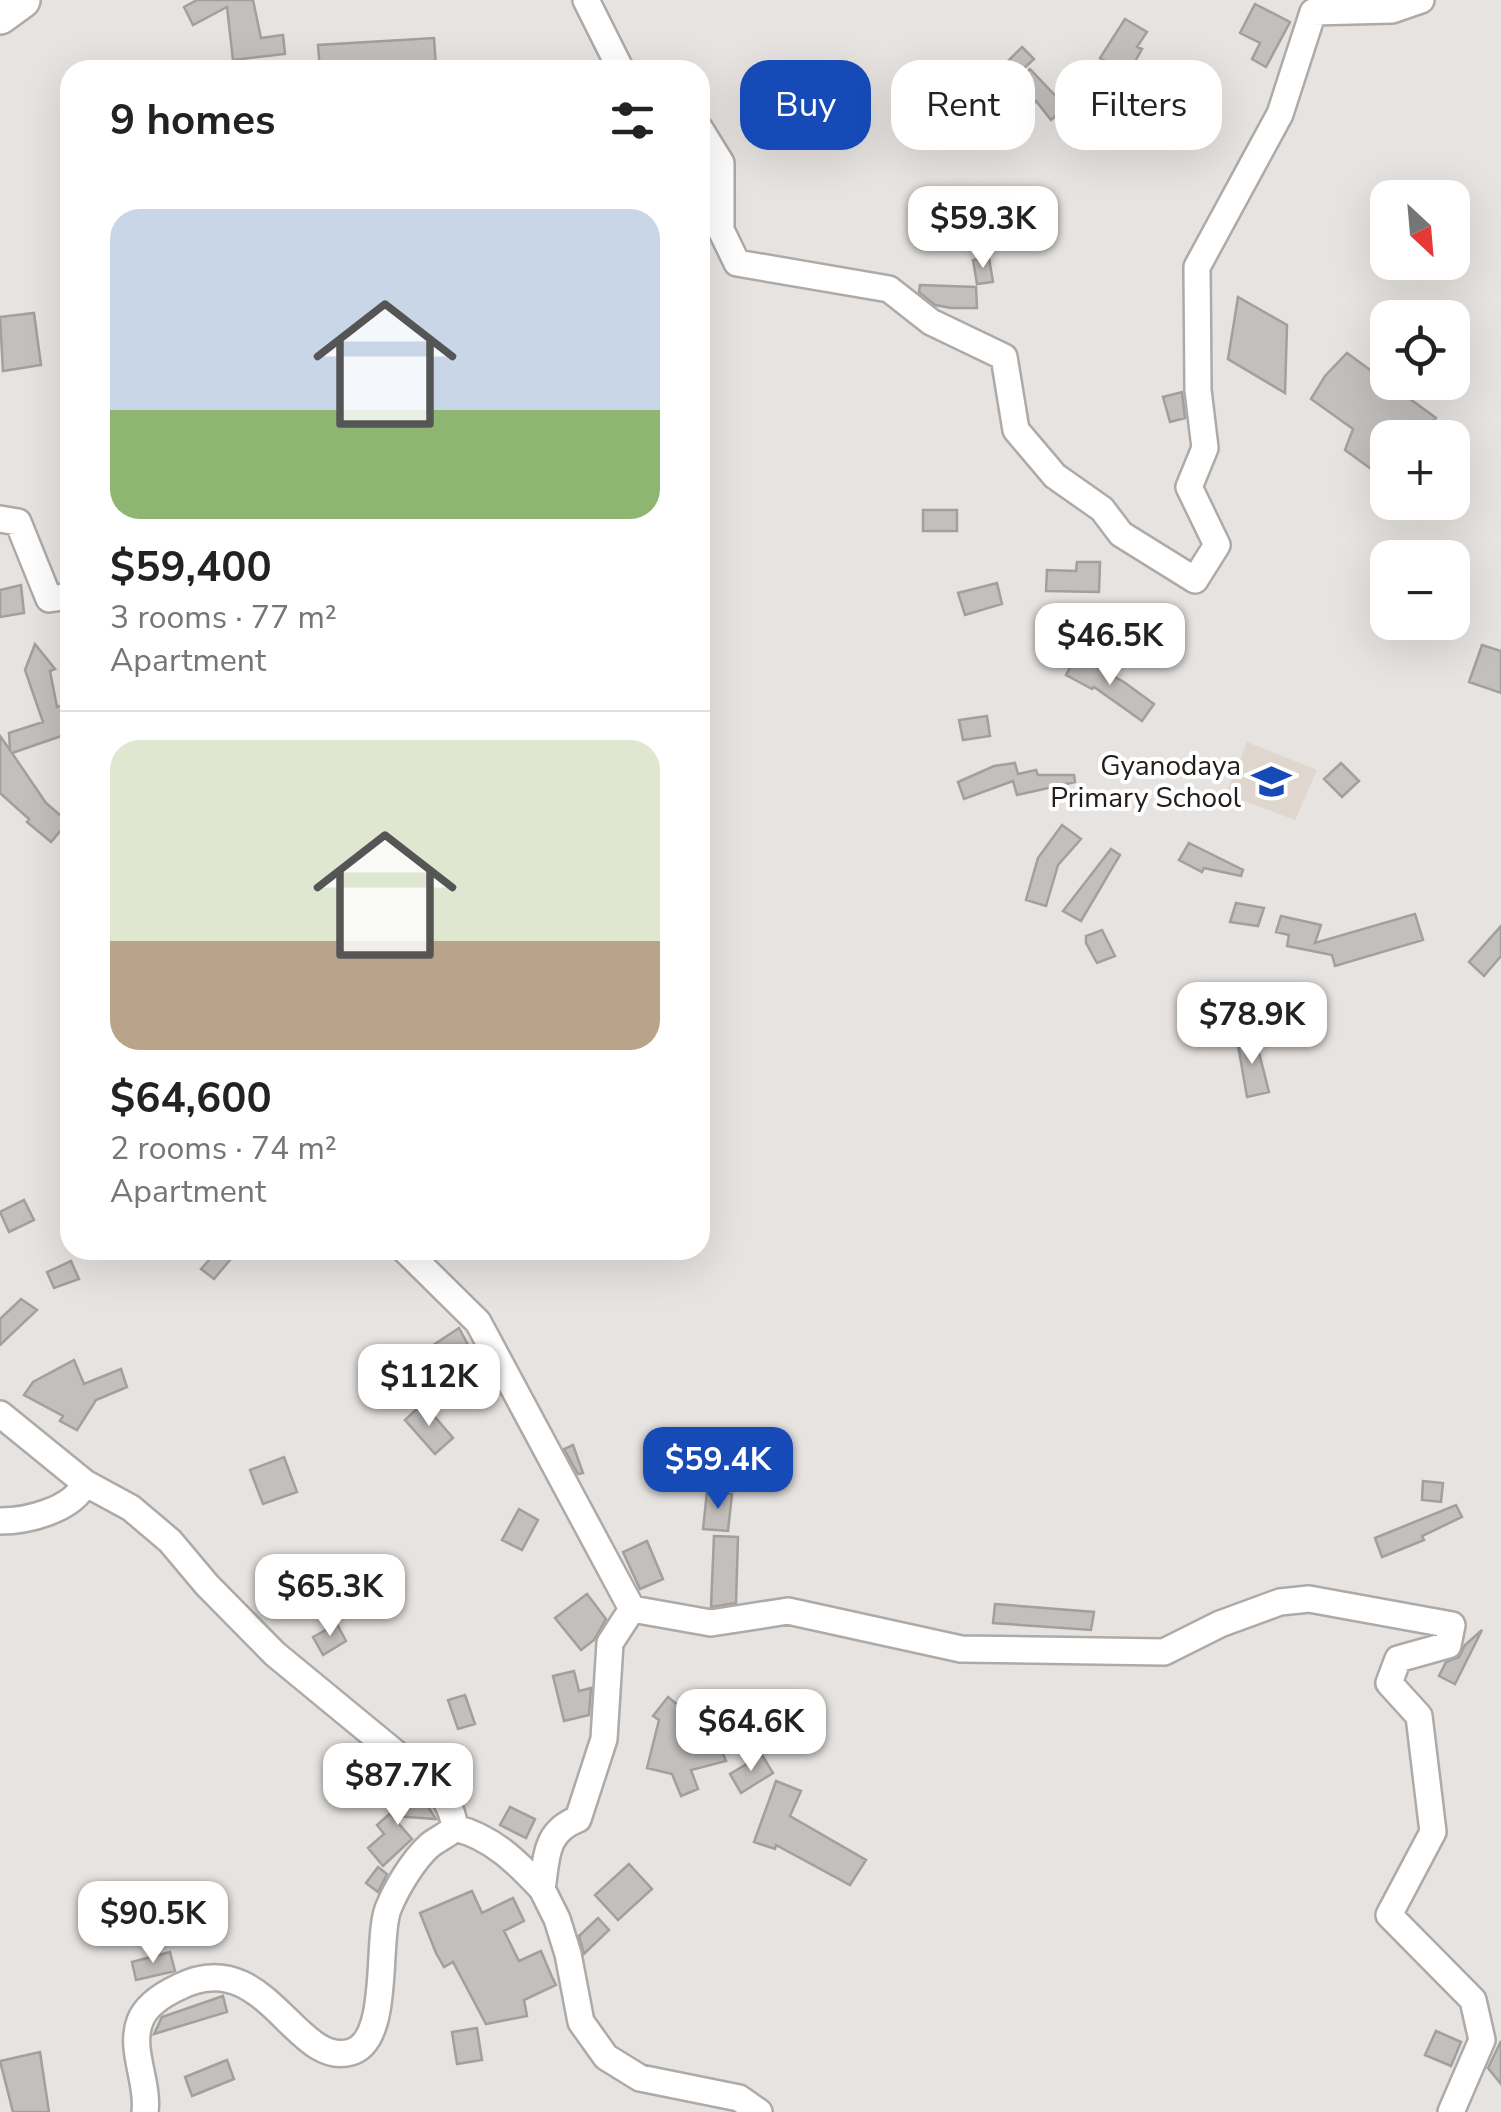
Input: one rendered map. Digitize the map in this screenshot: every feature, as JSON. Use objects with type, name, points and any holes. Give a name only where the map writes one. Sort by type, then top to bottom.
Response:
[{"type":"street","points":[[0,16],[22,0]]},
{"type":"street","points":[[586,0],[616,60]]},
{"type":"street","points":[[710,146],[720,163],[721,230],[737,263],[889,290],[931,322],[1004,357],[1016,430],[1055,476],[1102,509],[1120,534],[1194,580],[1217,546],[1189,487],[1205,448],[1198,390],[1197,267],[1280,114],[1313,12],[1392,10],[1422,0]]},
{"type":"street","points":[[0,519],[18,522],[49,600],[60,598]]},
{"type":"street","points":[[415,1260],[478,1322],[632,1609]]},
{"type":"street","points":[[0,1414],[85,1483],[131,1508],[170,1541],[207,1586],[275,1654],[428,1780],[449,1803],[455,1828]]},
{"type":"street","points":[[0,1521],[38,1516],[81,1492],[85,1483]]},
{"type":"street","points":[[632,1609],[712,1623],[788,1611],[961,1648],[998,1649],[1164,1652],[1220,1624],[1280,1602],[1309,1599],[1452,1625],[1448,1644],[1398,1658],[1388,1683],[1419,1716],[1433,1832],[1390,1915],[1473,2000],[1482,2040],[1451,2112]]},
{"type":"street","points":[[542,1889],[552,1836],[578,1819],[604,1738],[610,1642],[632,1609]]},
{"type":"street","points":[[455,1828],[477,1834],[504,1852],[542,1889],[568,1954],[581,2022],[606,2057],[640,2078],[739,2098],[759,2112]]},
{"type":"street","points":[[145,2112],[146,2089],[138,2053],[139,2022],[155,2002],[199,1978],[231,1981],[259,1992],[318,2048],[350,2052],[362,2044],[377,2011],[387,1912],[425,1851],[455,1828]]},
{"type":"shaded area","name":"Gyanodaya Primary School","points":[[1247,742],[1317,770],[1295,820],[1226,794]]},
{"type":"building","points":[[197,0],[253,0],[261,38],[283,35],[285,54],[233,60],[227,7],[193,25],[184,7]]},
{"type":"building","points":[[1255,4],[1290,22],[1266,67],[1252,59],[1260,43],[1240,33]]},
{"type":"building","points":[[1125,19],[1147,32],[1137,47],[1142,49],[1136,60],[1100,58]]},
{"type":"building","points":[[434,38],[436,60],[319,60],[318,45]]},
{"type":"building","points":[[1022,47],[1034,59],[1033,60],[1009,60]]},
{"type":"building","points":[[1035,74],[1055,95],[1055,117],[1051,120],[1036,101]]},
{"type":"building","points":[[956,201],[959,221],[931,225],[928,204]]},
{"type":"building","points":[[989,258],[993,282],[977,284],[973,260]]},
{"type":"building","points":[[920,285],[976,287],[977,308],[935,305],[919,292]]},
{"type":"building","points":[[1238,297],[1287,325],[1285,393],[1228,359]]},
{"type":"building","points":[[34,313],[41,365],[3,371],[0,317]]},
{"type":"building","points":[[1347,353],[1370,370],[1370,400],[1411,400],[1436,418],[1370,420],[1370,468],[1345,450],[1353,429],[1311,399],[1325,376]]},
{"type":"building","points":[[1182,392],[1185,418],[1170,422],[1163,397]]},
{"type":"building","points":[[923,510],[957,510],[957,531],[923,531]]},
{"type":"building","points":[[1077,562],[1100,562],[1099,592],[1046,591],[1047,570],[1076,571]]},
{"type":"building","points":[[997,583],[1002,604],[965,615],[958,593]]},
{"type":"building","points":[[21,585],[24,613],[0,617],[0,590]]},
{"type":"building","points":[[35,644],[55,669],[50,671],[57,707],[60,706],[60,736],[12,753],[46,803],[60,815],[60,831],[51,842],[0,793],[0,736],[10,750],[9,733],[43,722],[25,670]]},
{"type":"building","points":[[1482,645],[1501,651],[1501,693],[1469,682]]},
{"type":"building","points":[[1076,656],[1124,682],[1154,704],[1142,721],[1094,687],[1066,675]]},
{"type":"building","points":[[987,716],[990,736],[963,740],[959,720]]},
{"type":"building","points":[[1015,763],[1018,774],[1036,770],[1038,775],[1074,775],[1075,782],[1017,795],[1013,781],[964,799],[958,782],[994,766]]},
{"type":"building","points":[[1341,763],[1359,781],[1342,797],[1324,779]]},
{"type":"building","points":[[1062,825],[1081,839],[1058,865],[1046,906],[1026,900],[1038,858]]},
{"type":"building","points":[[1189,843],[1243,870],[1241,876],[1204,868],[1202,872],[1179,860]]},
{"type":"building","points":[[1111,849],[1120,855],[1081,921],[1063,911]]},
{"type":"building","points":[[1236,903],[1264,908],[1258,926],[1230,922]]},
{"type":"building","points":[[1415,914],[1423,940],[1335,966],[1332,955],[1287,946],[1289,935],[1276,932],[1281,916],[1321,925],[1315,943]]},
{"type":"building","points":[[1501,926],[1501,956],[1484,976],[1469,962]]},
{"type":"building","points":[[1102,930],[1115,956],[1097,963],[1086,936]]},
{"type":"building","points":[[1255,1037],[1269,1092],[1247,1097],[1237,1039]]},
{"type":"building","points":[[24,1200],[34,1220],[9,1232],[0,1212]]},
{"type":"building","points":[[209,1260],[230,1260],[214,1279],[201,1269]]},
{"type":"building","points":[[71,1261],[79,1279],[54,1288],[47,1272]]},
{"type":"building","points":[[21,1299],[37,1310],[0,1345],[0,1319]]},
{"type":"building","points":[[459,1328],[474,1356],[448,1373],[432,1346]]},
{"type":"building","points":[[74,1360],[84,1384],[121,1369],[127,1387],[96,1400],[77,1430],[60,1421],[63,1416],[24,1395],[33,1382]]},
{"type":"building","points":[[423,1403],[453,1438],[435,1454],[405,1420]]},
{"type":"building","points":[[573,1445],[583,1473],[578,1474],[564,1449]]},
{"type":"building","points":[[284,1457],[297,1492],[263,1504],[250,1470]]},
{"type":"building","points":[[1423,1481],[1443,1483],[1441,1502],[1422,1500]]},
{"type":"building","points":[[707,1492],[732,1494],[728,1531],[703,1529]]},
{"type":"building","points":[[1456,1505],[1462,1517],[1422,1536],[1424,1540],[1382,1557],[1375,1538]]},
{"type":"building","points":[[519,1509],[538,1520],[522,1550],[502,1540]]},
{"type":"building","points":[[714,1536],[738,1537],[736,1603],[711,1607]]},
{"type":"building","points":[[647,1541],[663,1579],[640,1589],[623,1552]]},
{"type":"building","points":[[587,1594],[606,1619],[594,1640],[581,1650],[555,1618]]},
{"type":"building","points":[[995,1604],[1094,1612],[1091,1630],[993,1623]]},
{"type":"building","points":[[337,1624],[346,1641],[323,1655],[313,1637]]},
{"type":"building","points":[[1482,1630],[1455,1684],[1439,1676],[1446,1662],[1459,1657],[1465,1645]]},
{"type":"building","points":[[574,1671],[579,1691],[591,1688],[589,1715],[564,1721],[553,1676]]},
{"type":"building","points":[[465,1695],[475,1724],[458,1729],[448,1700]]},
{"type":"building","points":[[668,1697],[694,1718],[701,1745],[716,1738],[726,1761],[691,1770],[698,1789],[681,1796],[672,1774],[647,1768],[659,1720],[653,1716]]},
{"type":"building","points":[[762,1755],[773,1773],[741,1793],[730,1774]]},
{"type":"building","points":[[776,1781],[801,1791],[790,1816],[866,1860],[850,1885],[776,1845],[775,1849],[754,1842]]},
{"type":"building","points":[[400,1795],[421,1796],[436,1819],[392,1816],[412,1839],[383,1866],[368,1848],[384,1834],[377,1825],[400,1805]]},
{"type":"building","points":[[510,1807],[535,1819],[526,1838],[500,1825]]},
{"type":"building","points":[[629,1864],[652,1889],[618,1920],[595,1895]]},
{"type":"building","points":[[378,1867],[387,1874],[378,1892],[366,1883]]},
{"type":"building","points":[[472,1891],[482,1913],[513,1898],[524,1921],[504,1931],[519,1961],[541,1951],[556,1985],[524,2000],[527,2016],[486,2024],[453,1962],[444,1967],[436,1953],[420,1913]]},
{"type":"building","points":[[598,1918],[609,1930],[584,1954],[579,1936]]},
{"type":"building","points":[[170,1952],[175,1971],[136,1980],[132,1962]]},
{"type":"building","points":[[223,1996],[227,2012],[154,2034],[162,2017]]},
{"type":"building","points":[[477,2028],[482,2060],[457,2064],[452,2032]]},
{"type":"building","points":[[1436,2031],[1461,2042],[1451,2066],[1425,2055]]},
{"type":"building","points":[[1501,2041],[1501,2084],[1488,2068]]},
{"type":"building","points":[[40,2052],[49,2112],[13,2112],[0,2061]]},
{"type":"building","points":[[227,2060],[234,2079],[192,2096],[185,2077]]},
{"type":"place","name":"Gyanodaya Primary School","points":[[1271,782]]}]
